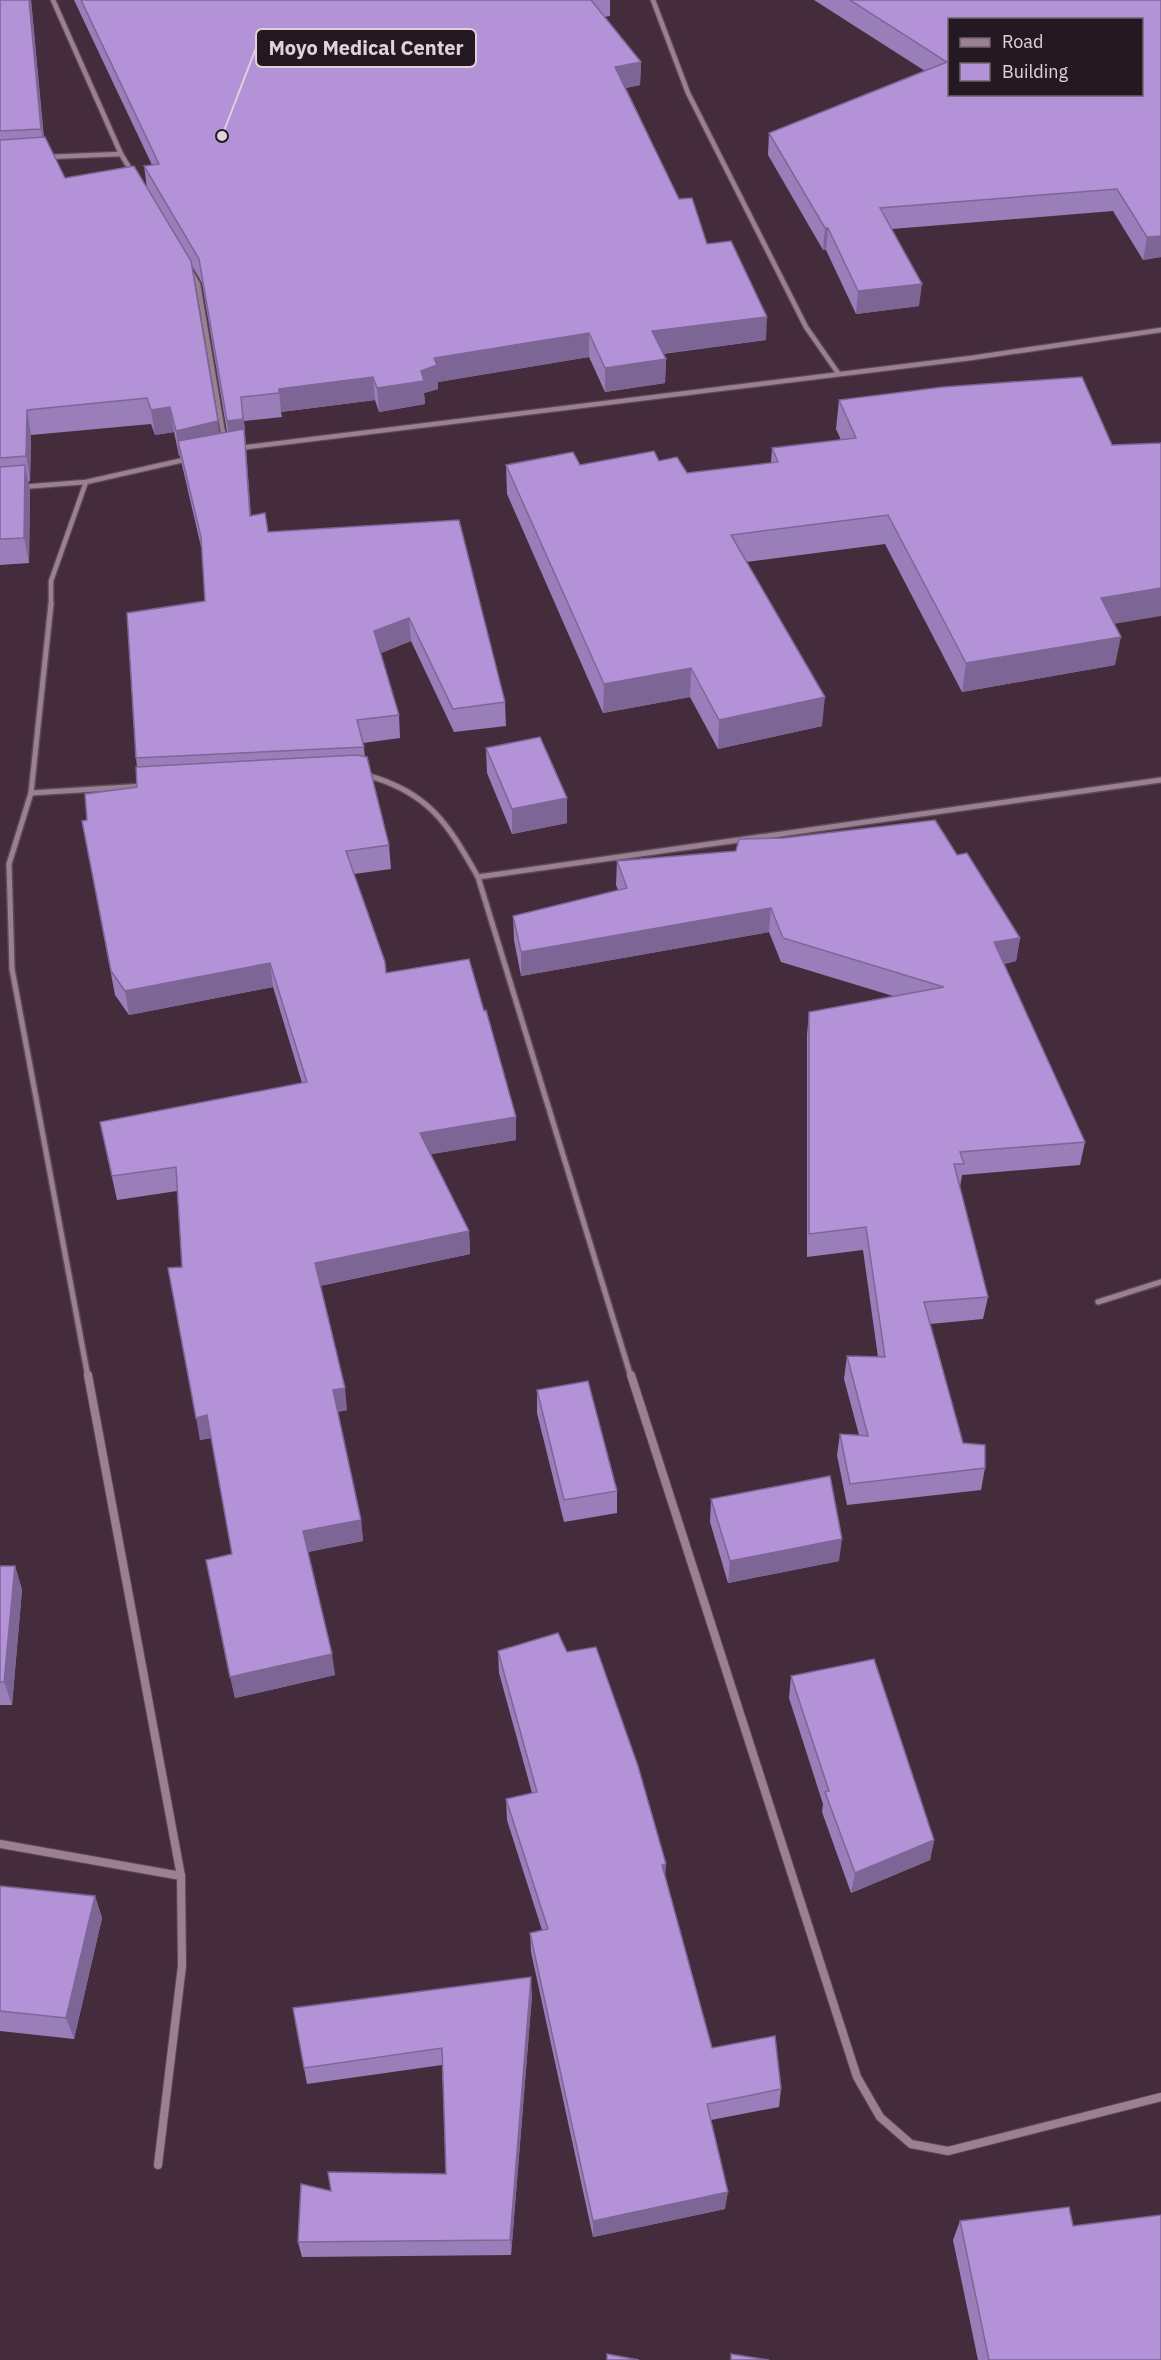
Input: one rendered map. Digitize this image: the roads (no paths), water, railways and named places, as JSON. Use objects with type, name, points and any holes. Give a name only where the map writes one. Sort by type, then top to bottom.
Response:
[{"type":"street","points":[[53,0],[121,153],[139,184]]},
{"type":"street","points":[[652,0],[678,61],[688,93],[806,327],[838,373]]},
{"type":"street","points":[[44,158],[121,153]]},
{"type":"street","points":[[186,264],[198,284],[226,450]]},
{"type":"street","points":[[238,448],[971,358],[1161,330]]},
{"type":"street","points":[[11,487],[86,482],[191,458]]},
{"type":"street","points":[[86,482],[51,581],[51,615],[31,793],[9,864],[12,969],[181,1876],[182,1966],[158,2165]]},
{"type":"street","points":[[358,774],[386,779],[407,791],[443,819],[478,877],[639,1401],[857,2077],[880,2117],[911,2144],[948,2151],[1161,2097]]},
{"type":"street","points":[[478,877],[1161,780]]},
{"type":"street","points":[[31,793],[148,786]]},
{"type":"street","points":[[1098,1302],[1161,1282]]},
{"type":"street","points":[[0,1844],[181,1876]]},
{"type":"place","name":"Moyo Medical Center","points":[[222,136]]}]
